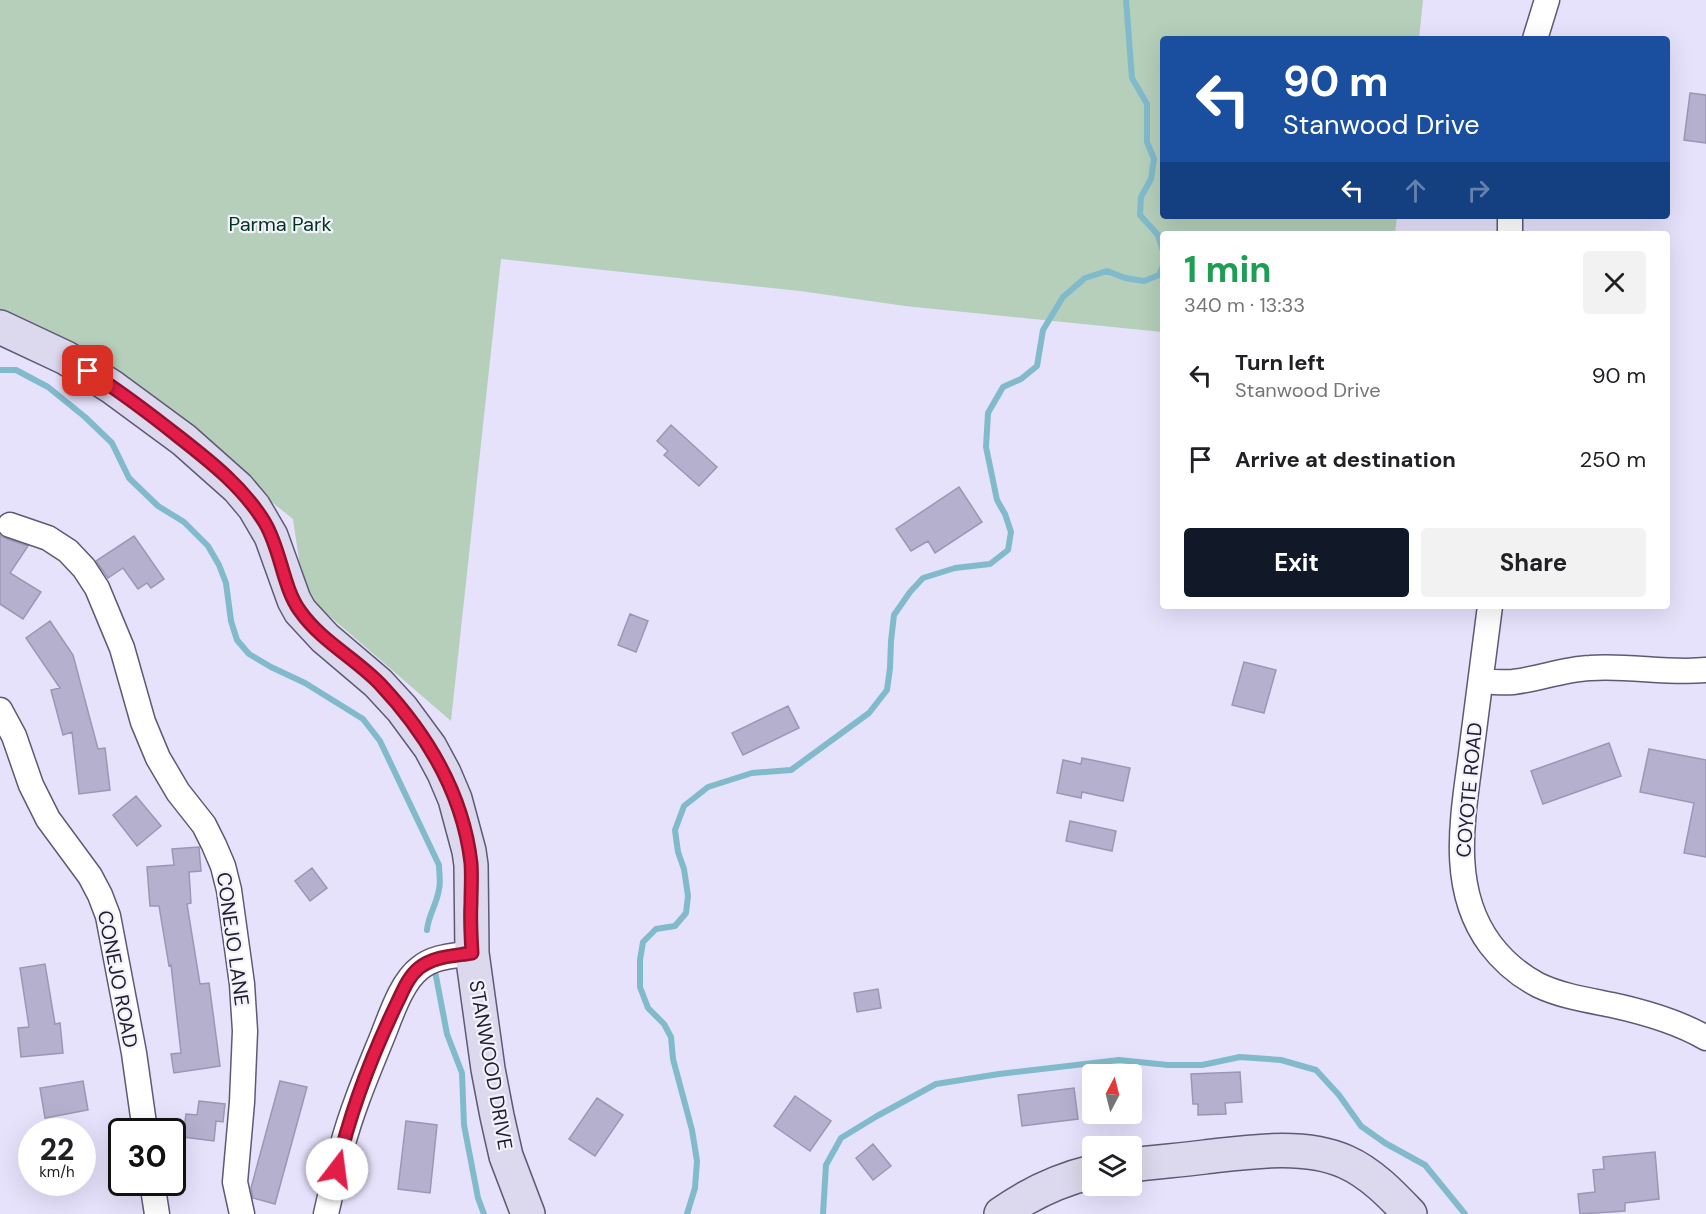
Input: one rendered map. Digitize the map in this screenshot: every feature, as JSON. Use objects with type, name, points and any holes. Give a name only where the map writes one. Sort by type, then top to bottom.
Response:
[{"type":"main road","name":"STANWOOD DRIVE","points":[[0,327],[66,358],[112,387],[197,451],[238,488],[254,507],[271,536],[300,611],[325,638],[378,683],[402,709],[430,747],[456,799],[469,851],[472,953],[496,1116],[506,1156],[528,1214]]},
{"type":"main road","points":[[1142,1165],[1232,1154],[1312,1152],[1330,1156],[1356,1167],[1391,1194],[1410,1214]]},
{"type":"main road","points":[[1005,1212],[1025,1198],[1054,1184],[1082,1175]]},
{"type":"street","points":[[1536,36],[1547,0]]},
{"type":"street","name":"CONEJO LANE","points":[[10,525],[48,538],[68,551],[84,568],[97,588],[122,648],[143,722],[158,758],[178,792],[204,825],[223,866],[229,890],[243,996],[245,1031],[235,1182],[242,1214]]},
{"type":"street","name":"COYOTE ROAD","points":[[1490,609],[1461,844],[1465,890],[1473,916],[1503,959],[1519,974],[1539,986],[1570,996],[1654,1016],[1706,1038]]},
{"type":"street","points":[[1481,681],[1514,682],[1546,674],[1597,667],[1706,670]]},
{"type":"street","name":"CONEJO ROAD","points":[[0,710],[14,736],[31,785],[48,819],[90,876],[108,916],[132,1042],[143,1118]]},
{"type":"street","points":[[326,1214],[342,1146],[364,1081],[406,984],[419,968],[430,961],[472,953]]},
{"type":"street","points":[[154,1196],[157,1214]]},
{"type":"green space","name":"Parma Park","points":[[0,0],[1423,0],[1419,36],[1160,36],[1160,219],[1397,219],[1395,231],[1160,231],[1160,332],[905,306],[800,291],[501,259],[451,721],[304,594],[293,519],[157,411],[0,321]]},
{"type":"building","points":[[1690,93],[1706,95],[1706,143],[1684,140]]},
{"type":"building","points":[[671,425],[717,467],[699,486],[664,455],[668,451],[657,441]]},
{"type":"building","points":[[959,487],[982,522],[935,553],[928,541],[911,551],[896,529]]},
{"type":"building","points":[[0,535],[28,546],[10,573],[41,592],[23,619],[0,604]]},
{"type":"building","points":[[134,536],[164,579],[151,588],[147,583],[138,589],[123,568],[108,578],[96,561]]},
{"type":"building","points":[[630,614],[648,621],[636,652],[618,645]]},
{"type":"building","points":[[50,621],[73,655],[98,749],[105,748],[110,790],[79,794],[72,732],[63,735],[51,690],[60,688],[26,638]]},
{"type":"building","points":[[1244,662],[1276,670],[1264,713],[1232,705]]},
{"type":"building","points":[[788,706],[799,728],[743,755],[732,733]]},
{"type":"building","points":[[1609,743],[1621,776],[1543,804],[1531,771]]},
{"type":"building","points":[[1649,749],[1706,760],[1706,857],[1684,853],[1694,803],[1640,792]]},
{"type":"building","points":[[1082,758],[1130,768],[1123,801],[1082,792],[1081,798],[1057,793],[1063,760],[1081,764]]},
{"type":"building","points":[[136,796],[161,826],[137,846],[113,815]]},
{"type":"building","points":[[1070,821],[1116,831],[1112,851],[1066,841]]},
{"type":"building","points":[[199,847],[201,871],[189,872],[191,903],[187,904],[200,984],[209,983],[220,1066],[174,1073],[171,1054],[181,1053],[171,965],[169,966],[159,906],[150,906],[147,867],[174,865],[172,849]]},
{"type":"building","points":[[312,868],[327,888],[310,901],[295,881]]},
{"type":"building","points":[[45,964],[55,1024],[60,1023],[63,1053],[21,1057],[18,1028],[29,1027],[20,968]]},
{"type":"building","points":[[878,989],[881,1008],[857,1012],[854,993]]},
{"type":"building","points":[[1240,1072],[1242,1102],[1225,1103],[1226,1114],[1198,1115],[1198,1104],[1193,1104],[1191,1074]]},
{"type":"building","points":[[83,1081],[88,1110],[45,1118],[40,1088]]},
{"type":"building","points":[[280,1081],[307,1087],[275,1204],[253,1198],[251,1188]]},
{"type":"building","points":[[1074,1088],[1078,1119],[1022,1126],[1018,1095]]},
{"type":"building","points":[[795,1096],[831,1121],[810,1151],[774,1126]]},
{"type":"building","points":[[597,1098],[623,1115],[595,1156],[569,1139]]},
{"type":"building","points":[[199,1101],[225,1104],[223,1122],[216,1121],[214,1141],[186,1137],[186,1114],[197,1115]]},
{"type":"building","points":[[406,1121],[437,1125],[430,1193],[398,1189]]},
{"type":"building","points":[[873,1144],[891,1166],[873,1180],[856,1158]]},
{"type":"building","points":[[1655,1152],[1659,1199],[1625,1203],[1625,1211],[1580,1214],[1578,1194],[1595,1192],[1593,1170],[1604,1169],[1603,1157]]},
{"type":"waterway","points":[[1126,0],[1132,78],[1147,104],[1147,142],[1154,159],[1151,179],[1141,197],[1140,215],[1158,235],[1160,242]]},
{"type":"waterway","points":[[687,1214],[695,1188],[697,1161],[692,1130],[673,1059],[671,1037],[664,1024],[648,1008],[640,987],[643,942],[656,929],[675,926],[686,913],[688,896],[675,830],[684,806],[708,787],[752,773],[791,770],[869,713],[887,690],[894,615],[910,592],[923,578],[955,568],[990,564],[1008,550],[1011,532],[997,500],[986,447],[988,413],[1003,387],[1021,379],[1037,366],[1043,330],[1063,297],[1085,278],[1107,271],[1125,278],[1144,281],[1160,273]]},
{"type":"waterway","points":[[0,370],[16,370],[48,387],[85,417],[112,443],[129,478],[158,506],[184,522],[208,546],[226,583],[231,621],[237,640],[249,654],[305,683],[363,719],[380,741],[439,865],[440,886],[427,930]]},
{"type":"waterway","points":[[435,971],[447,1034],[462,1073],[464,1125],[478,1198],[484,1214]]},
{"type":"waterway","points":[[823,1214],[826,1165],[841,1138],[936,1084],[1119,1060],[1168,1065],[1202,1065],[1240,1057],[1281,1060],[1316,1070],[1339,1095],[1361,1126],[1385,1143],[1425,1165],[1465,1214]]},
{"type":"route","points":[[88,371],[156,419],[211,464],[243,494],[260,516],[275,544],[300,611],[325,638],[378,683],[414,723],[430,747],[456,799],[471,865],[472,953],[430,961],[419,968],[406,984],[364,1081],[342,1146],[337,1169]]}]
